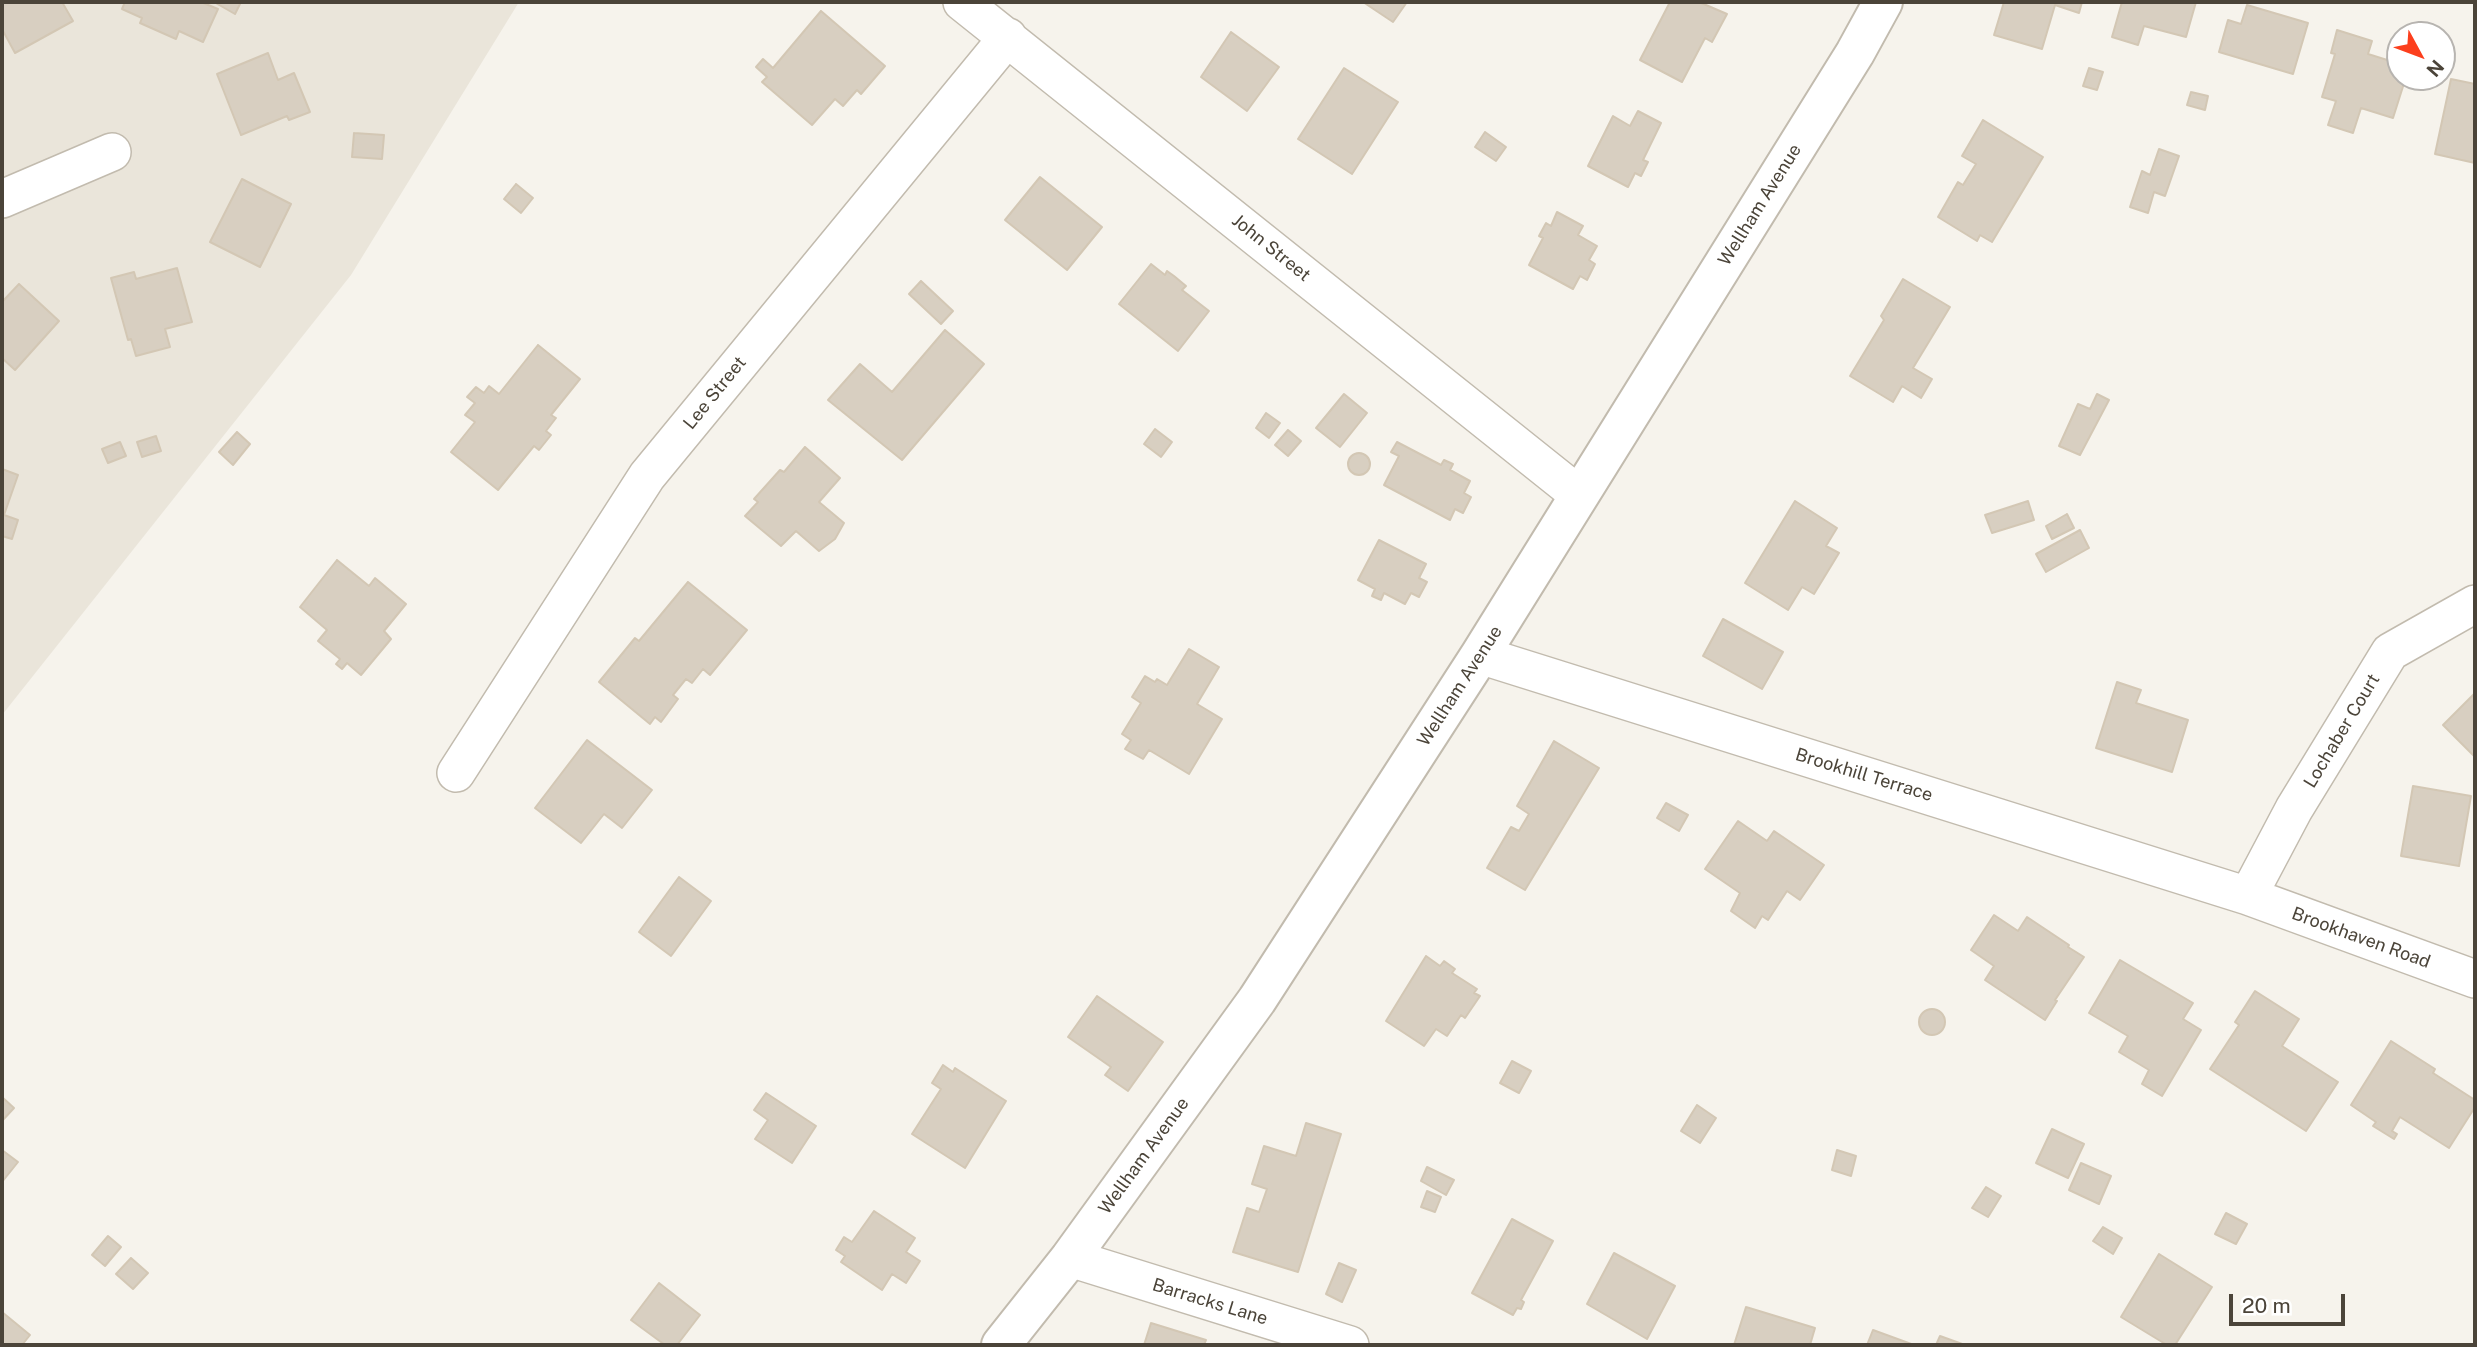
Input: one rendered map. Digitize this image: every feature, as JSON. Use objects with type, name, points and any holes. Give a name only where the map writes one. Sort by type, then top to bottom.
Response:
[{"type":"street","name":"John Street","points":[[962,2],[1579,495]]},
{"type":"street","name":"Wellham Avenue","points":[[1002,1345],[1070,1258],[1257,1000],[1480,655],[1847,65],[1883,2]]},
{"type":"street","name":"Lee Street","points":[[456,773],[647,476],[1008,37]]},
{"type":"street","points":[[2,199],[112,152]]},
{"type":"street","name":"Lochaber Court","points":[[2248,896],[2294,809],[2389,652],[2475,604]]},
{"type":"street","name":"Brookhill Terrace","points":[[1480,655],[2248,896]]},
{"type":"street","name":"Brookhaven Road","points":[[2248,896],[2475,979]]},
{"type":"street","name":"Barracks Lane","points":[[1070,1258],[1350,1345]]},
{"type":"shaded area","points":[[2,2],[519,2],[351,275],[2,715]]},
{"type":"building","points":[[2,2],[62,2],[73,21],[15,53],[2,29]]},
{"type":"building","points":[[125,2],[201,2],[218,9],[203,42],[179,31],[176,39],[140,23],[142,18],[122,9]]},
{"type":"building","points":[[214,2],[241,2],[235,14]]},
{"type":"building","points":[[1363,2],[1407,2],[1393,22]]},
{"type":"building","points":[[1670,2],[1699,2],[1727,14],[1712,42],[1705,38],[1682,82],[1640,60]]},
{"type":"building","points":[[2004,2],[2082,2],[2079,13],[2055,5],[2042,49],[1994,35]]},
{"type":"building","points":[[2122,2],[2196,2],[2186,37],[2144,26],[2138,45],[2112,37]]},
{"type":"building","points":[[2247,5],[2308,23],[2293,74],[2219,52],[2228,20],[2241,24]]},
{"type":"building","points":[[821,11],[885,66],[861,94],[857,90],[843,106],[835,99],[812,125],[762,82],[767,77],[756,67],[763,59],[773,68]]},
{"type":"building","points":[[2337,30],[2372,41],[2368,54],[2386,60],[2386,91],[2402,91],[2393,118],[2361,108],[2353,133],[2328,125],[2336,101],[2322,97],[2335,54],[2331,53]]},
{"type":"building","points":[[1231,32],[1279,67],[1247,111],[1201,77]]},
{"type":"building","points":[[268,53],[278,80],[294,73],[310,112],[289,120],[287,116],[241,135],[217,74]]},
{"type":"building","points":[[1344,68],[1398,102],[1352,174],[1298,139]]},
{"type":"building","points":[[2089,68],[2103,72],[2097,90],[2083,86]]},
{"type":"building","points":[[2456,80],[2475,84],[2475,163],[2435,154],[2448,91],[2456,91]]},
{"type":"building","points":[[2191,92],[2208,96],[2205,110],[2187,105]]},
{"type":"building","points":[[1638,111],[1661,123],[1643,160],[1648,162],[1641,176],[1635,173],[1628,187],[1588,166],[1613,116],[1630,126]]},
{"type":"building","points":[[1983,120],[2043,157],[1992,242],[1980,235],[1977,241],[1938,217],[1958,182],[1963,185],[1976,164],[1962,156]]},
{"type":"building","points":[[1485,132],[1506,147],[1496,161],[1475,147]]},
{"type":"building","points":[[354,133],[384,135],[382,159],[352,157]]},
{"type":"building","points":[[2159,149],[2179,156],[2165,196],[2154,192],[2148,213],[2130,207],[2142,171],[2150,175]]},
{"type":"building","points":[[1040,177],[1102,227],[1067,270],[1005,220]]},
{"type":"building","points":[[242,179],[291,204],[260,267],[210,242]]},
{"type":"building","points":[[516,184],[533,198],[521,213],[504,199]]},
{"type":"building","points":[[1557,212],[1583,226],[1578,235],[1597,246],[1589,260],[1595,264],[1587,280],[1580,276],[1573,289],[1529,265],[1543,238],[1539,236],[1546,223],[1551,226]]},
{"type":"building","points":[[1151,264],[1165,275],[1167,271],[1174,276],[1186,286],[1182,290],[1209,311],[1178,351],[1119,304]]},
{"type":"building","points":[[177,268],[192,322],[165,329],[170,347],[136,356],[131,339],[128,340],[111,278],[134,272],[136,279]]},
{"type":"building","points":[[1903,279],[1950,307],[1913,368],[1932,379],[1921,398],[1902,386],[1893,402],[1850,376],[1884,320],[1881,316]]},
{"type":"building","points":[[921,281],[953,311],[941,324],[909,294]]},
{"type":"building","points":[[19,284],[59,321],[15,370],[2,358],[2,302]]},
{"type":"building","points":[[945,330],[984,364],[902,460],[828,400],[860,364],[892,392]]},
{"type":"building","points":[[538,345],[580,379],[551,415],[556,418],[546,431],[551,435],[539,450],[534,446],[498,490],[451,452],[475,422],[465,415],[475,403],[467,397],[476,387],[484,393],[489,386],[499,394]]},
{"type":"building","points":[[1344,394],[1367,413],[1340,447],[1316,428]]},
{"type":"building","points":[[2097,394],[2109,400],[2080,455],[2059,446],[2078,404],[2090,409]]},
{"type":"building","points":[[1266,413],[1280,423],[1269,438],[1256,428]]},
{"type":"building","points":[[1155,429],[1172,442],[1161,457],[1144,444]]},
{"type":"building","points":[[1288,430],[1301,441],[1288,456],[1275,445]]},
{"type":"building","points":[[237,432],[250,444],[233,465],[219,452]]},
{"type":"building","points":[[156,436],[161,451],[142,457],[137,442]]},
{"type":"building","points":[[120,442],[126,456],[108,463],[102,449]]},
{"type":"building","points":[[1397,442],[1441,465],[1444,460],[1453,464],[1450,470],[1470,481],[1464,493],[1471,497],[1463,513],[1455,509],[1450,520],[1384,485],[1399,456],[1391,452]]},
{"type":"building","points":[[805,447],[840,478],[819,502],[844,523],[835,539],[819,551],[796,531],[781,546],[745,516],[758,502],[754,499],[780,470],[784,472]]},
{"type":"building","points":[[1359,453],[1367,456],[1370,464],[1367,472],[1359,475],[1351,472],[1348,464],[1351,456]]},
{"type":"building","points":[[2,469],[18,475],[4,515],[18,520],[12,539],[2,536]]},
{"type":"building","points":[[1795,501],[1837,528],[1826,546],[1839,553],[1814,594],[1802,587],[1788,610],[1745,583]]},
{"type":"building","points":[[2028,501],[2034,520],[1992,533],[1985,515]]},
{"type":"building","points":[[2067,514],[2074,528],[2052,539],[2046,526]]},
{"type":"building","points":[[2080,530],[2089,548],[2046,572],[2036,554]]},
{"type":"building","points":[[1379,540],[1426,564],[1419,578],[1427,582],[1419,597],[1411,593],[1405,604],[1384,593],[1381,600],[1372,596],[1375,589],[1358,580]]},
{"type":"building","points":[[337,560],[369,586],[375,578],[406,604],[384,631],[391,639],[361,675],[347,663],[342,669],[336,664],[340,659],[318,641],[327,630],[300,607]]},
{"type":"building","points":[[688,582],[747,630],[710,675],[703,669],[692,683],[686,679],[673,695],[678,699],[661,722],[655,717],[650,724],[599,682],[635,638],[639,641]]},
{"type":"building","points":[[1723,619],[1783,652],[1762,689],[1703,656]]},
{"type":"building","points":[[1189,649],[1219,667],[1197,704],[1222,719],[1189,774],[1149,750],[1143,759],[1125,749],[1131,740],[1122,734],[1141,703],[1132,697],[1145,676],[1167,685]]},
{"type":"building","points":[[2117,682],[2141,690],[2136,703],[2188,720],[2172,772],[2096,748]]},
{"type":"building","points":[[2475,693],[2475,757],[2443,725]]},
{"type":"building","points":[[587,740],[652,790],[622,828],[604,814],[581,843],[535,808]]},
{"type":"building","points":[[1554,741],[1599,768],[1525,890],[1487,868],[1511,827],[1519,831],[1529,814],[1517,806]]},
{"type":"building","points":[[2413,786],[2471,796],[2459,866],[2401,856]]},
{"type":"building","points":[[1666,803],[1688,815],[1679,831],[1657,818]]},
{"type":"building","points":[[1738,821],[1767,841],[1774,831],[1824,865],[1800,900],[1787,891],[1768,920],[1762,916],[1755,928],[1731,911],[1740,893],[1705,869]]},
{"type":"building","points":[[679,877],[711,901],[671,956],[639,932]]},
{"type":"building","points":[[1994,915],[2018,931],[2027,917],[2084,957],[2045,1020],[1985,980],[1994,966],[1971,950]]},
{"type":"building","points":[[1426,956],[1440,966],[1444,961],[1455,969],[1452,973],[1477,989],[1474,993],[1480,996],[1465,1018],[1461,1015],[1447,1036],[1436,1029],[1424,1046],[1386,1021]]},
{"type":"building","points":[[2120,960],[2193,1003],[2183,1019],[2201,1030],[2162,1096],[2142,1084],[2149,1070],[2119,1052],[2128,1036],[2089,1013]]},
{"type":"building","points":[[2255,991],[2299,1019],[2282,1046],[2338,1082],[2306,1131],[2210,1069],[2239,1025],[2235,1022]]},
{"type":"building","points":[[1097,996],[1163,1042],[1128,1091],[1105,1075],[1111,1067],[1068,1037]]},
{"type":"building","points":[[1932,1009],[1941,1013],[1945,1022],[1941,1031],[1932,1035],[1923,1031],[1919,1022],[1923,1013]]},
{"type":"building","points":[[2391,1041],[2435,1069],[2433,1073],[2475,1100],[2475,1107],[2449,1148],[2400,1117],[2392,1131],[2397,1134],[2394,1139],[2373,1126],[2376,1122],[2351,1105]]},
{"type":"building","points":[[1512,1061],[1531,1071],[1519,1093],[1500,1083]]},
{"type":"building","points":[[943,1065],[953,1072],[955,1068],[1006,1101],[965,1168],[912,1134],[941,1089],[932,1083]]},
{"type":"building","points":[[766,1093],[816,1126],[792,1163],[755,1139],[768,1120],[754,1110]]},
{"type":"building","points":[[2,1097],[14,1108],[2,1121]]},
{"type":"building","points":[[1697,1105],[1716,1118],[1700,1143],[1681,1131]]},
{"type":"building","points":[[1306,1123],[1341,1134],[1298,1272],[1233,1252],[1247,1208],[1259,1212],[1267,1189],[1252,1184],[1264,1146],[1296,1156]]},
{"type":"building","points":[[2052,1129],[2084,1144],[2068,1178],[2036,1163]]},
{"type":"building","points":[[2,1150],[18,1162],[2,1182]]},
{"type":"building","points":[[1837,1150],[1856,1156],[1851,1176],[1832,1170]]},
{"type":"building","points":[[2081,1163],[2111,1176],[2099,1204],[2069,1190]]},
{"type":"building","points":[[1427,1167],[1454,1180],[1446,1195],[1421,1181]]},
{"type":"building","points":[[1986,1187],[2001,1196],[1988,1217],[1972,1208]]},
{"type":"building","points":[[1427,1191],[1441,1197],[1435,1212],[1421,1207]]},
{"type":"building","points":[[874,1211],[915,1238],[906,1252],[920,1261],[906,1283],[892,1274],[882,1290],[841,1262],[845,1256],[836,1250],[844,1237],[852,1242]]},
{"type":"building","points":[[2226,1213],[2247,1224],[2236,1244],[2215,1234]]},
{"type":"building","points":[[1512,1219],[1553,1241],[1521,1300],[1524,1302],[1521,1309],[1517,1308],[1513,1315],[1472,1293]]},
{"type":"building","points":[[2103,1227],[2122,1238],[2113,1254],[2093,1241]]},
{"type":"building","points":[[108,1236],[121,1247],[105,1266],[92,1255]]},
{"type":"building","points":[[1614,1253],[1675,1286],[1647,1339],[1587,1304]]},
{"type":"building","points":[[2159,1254],[2212,1287],[2175,1345],[2167,1345],[2121,1317]]},
{"type":"building","points":[[131,1258],[148,1273],[133,1289],[116,1274]]},
{"type":"building","points":[[1339,1263],[1356,1270],[1342,1302],[1326,1294]]},
{"type":"building","points":[[659,1283],[700,1315],[677,1345],[665,1345],[631,1320]]},
{"type":"building","points":[[1746,1307],[1815,1328],[1810,1345],[1734,1345]]},
{"type":"building","points":[[2,1312],[30,1335],[22,1345],[2,1345]]},
{"type":"building","points":[[1151,1323],[1206,1340],[1204,1345],[1144,1345]]},
{"type":"building","points":[[1873,1330],[1914,1345],[1867,1345]]},
{"type":"building","points":[[1940,1336],[1965,1345],[1936,1345]]}]
